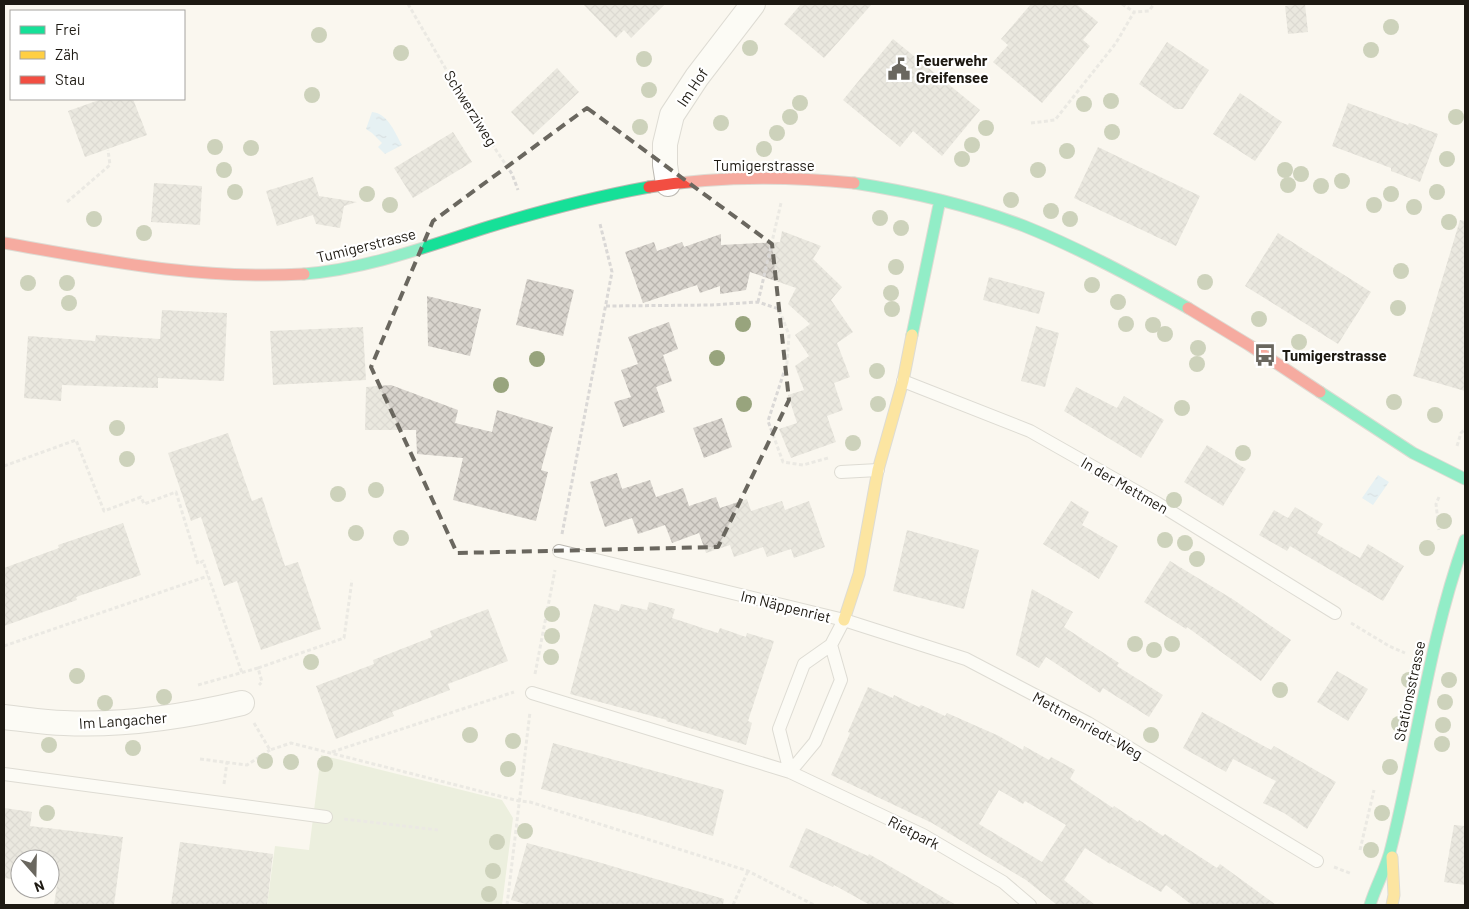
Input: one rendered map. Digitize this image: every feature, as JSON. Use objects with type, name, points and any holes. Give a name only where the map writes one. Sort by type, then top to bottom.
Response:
[{"type":"street","name":"Im Hof","points":[[668,184],[665,165],[665,144],[672,115],[697,77],[753,4]]},
{"type":"street","name":"Tumigerstrasse","points":[[4,243],[185,274],[251,276],[317,273],[377,260],[612,193],[668,184],[735,177],[851,182],[940,200],[975,210],[1048,236],[1164,294],[1265,355],[1406,450],[1465,479]]},
{"type":"street","name":"Im Näppenriet","points":[[844,620],[859,574],[878,470],[903,381],[940,200]]},
{"type":"street","name":"Stationsstrasse","points":[[1370,905],[1391,850],[1433,649],[1456,565],[1465,540]]},
{"type":"street","name":"Im Langacher","points":[[4,717],[64,723],[144,722],[242,703]]},
{"type":"street","name":"Stationsstrasse","points":[[1391,850],[1394,895],[1392,905]]},
{"type":"lane","name":"In der Mettmen","points":[[903,381],[1030,431],[1157,503],[1335,613]]},
{"type":"lane","points":[[841,472],[878,470]]},
{"type":"lane","name":"Im Näppenriet","points":[[559,551],[844,620]]},
{"type":"lane","points":[[790,772],[779,729],[804,664],[830,645],[844,620]]},
{"type":"lane","name":"Mettmenriedt-Weg","points":[[844,620],[966,660],[1088,723],[1317,861]]},
{"type":"lane","points":[[790,772],[815,742],[840,680],[830,645]]},
{"type":"lane","name":"Rietpark","points":[[532,693],[790,772],[923,835],[1003,882],[1030,905]]},
{"type":"lane","points":[[4,774],[326,817]]},
{"type":"path","name":"Schwerziweg","points":[[408,4],[472,114],[512,174],[527,216]]},
{"type":"path","points":[[1122,4],[1134,12],[1148,11],[1154,4]]},
{"type":"path","points":[[1031,123],[1055,120],[1116,43],[1134,12]]},
{"type":"path","points":[[67,202],[110,165],[108,150]]},
{"type":"path","points":[[758,302],[787,178]]},
{"type":"path","points":[[606,306],[712,305],[758,302],[779,309],[789,335],[787,363],[768,421],[784,462],[804,465],[831,457]]},
{"type":"path","points":[[4,466],[76,440],[104,511],[141,497],[144,504],[176,492],[198,564],[203,561],[242,673]]},
{"type":"path","points":[[4,646],[208,576]]},
{"type":"path","points":[[189,687],[258,668],[344,638],[352,580]]},
{"type":"path","points":[[1335,613],[1388,646],[1405,653]]},
{"type":"path","points":[[258,668],[262,682],[242,703],[270,750]]},
{"type":"path","points":[[332,753],[523,689],[532,693]]},
{"type":"path","points":[[200,759],[247,765],[270,750],[291,743],[530,802],[748,871],[814,905]]},
{"type":"path","points":[[326,817],[438,830]]},
{"type":"path","points":[[733,905],[748,871]]},
{"type":"highlighted area","points":[[587,108],[772,244],[789,400],[718,547],[457,553],[371,367],[433,221]]},
{"type":"green space","points":[[321,755],[502,800],[513,818],[502,905],[267,905],[275,846],[309,850]]},
{"type":"water","points":[[372,112],[378,113],[387,120],[402,145],[385,154],[378,147],[382,143],[366,129]]},
{"type":"water","points":[[1378,475],[1389,482],[1373,505],[1362,498]]},
{"type":"building","points":[[583,4],[665,4],[631,38],[624,30],[616,38]]},
{"type":"building","points":[[801,4],[872,4],[824,58],[784,24]]},
{"type":"building","points":[[1031,4],[1076,4],[1098,22],[1083,40],[1090,46],[1042,103],[993,62],[1008,45],[1001,39]]},
{"type":"building","points":[[1305,4],[1308,32],[1288,34],[1285,6]]},
{"type":"building","name":"Feuerwehr Greifensee","points":[[893,39],[980,110],[942,156],[913,131],[900,147],[843,100]]},
{"type":"building","points":[[1167,42],[1209,70],[1183,109],[1175,109],[1139,84]]},
{"type":"building","points":[[557,68],[579,92],[533,135],[511,112]]},
{"type":"building","points":[[1240,93],[1282,122],[1255,161],[1213,134]]},
{"type":"building","points":[[99,100],[133,100],[147,135],[85,157],[68,111]]},
{"type":"building","points":[[1348,103],[1438,134],[1420,182],[1391,171],[1391,168],[1332,146]]},
{"type":"building","points":[[453,132],[472,162],[413,198],[394,168]]},
{"type":"building","points":[[1098,147],[1200,196],[1176,246],[1074,198]]},
{"type":"building","points":[[313,177],[319,196],[357,202],[344,206],[340,228],[316,224],[313,215],[277,226],[266,191]]},
{"type":"building","points":[[154,183],[202,186],[200,225],[151,222]]},
{"type":"building","points":[[1460,220],[1465,221],[1465,391],[1413,376]]},
{"type":"building","points":[[782,231],[821,246],[813,259],[842,287],[831,300],[853,332],[837,343],[850,377],[834,383],[843,410],[827,416],[836,442],[791,458],[779,429],[797,423],[788,395],[804,390],[795,366],[809,356],[795,335],[810,324],[788,304],[796,288],[750,272],[746,290],[720,294],[720,286],[700,293],[697,285],[643,303],[625,252],[654,242],[657,251],[682,242],[684,247],[721,234],[721,245],[780,242]]},
{"type":"building","points":[[1278,233],[1371,292],[1338,344],[1245,286]]},
{"type":"building","points":[[989,277],[1045,292],[1039,314],[983,300]]},
{"type":"building","points":[[527,279],[574,290],[563,336],[516,325]]},
{"type":"building","points":[[427,296],[481,309],[470,356],[428,346]]},
{"type":"building","points":[[162,310],[227,313],[224,381],[158,378],[158,388],[62,385],[61,401],[24,398],[28,336],[95,341],[96,335],[160,339]]},
{"type":"building","points":[[669,322],[678,349],[663,355],[672,381],[656,387],[665,412],[623,427],[614,402],[631,397],[621,370],[638,364],[628,337]]},
{"type":"building","points":[[1036,326],[1059,333],[1045,387],[1021,381]]},
{"type":"building","points":[[363,327],[366,380],[273,385],[270,331]]},
{"type":"building","points":[[391,385],[458,410],[455,423],[492,432],[497,410],[553,427],[541,470],[548,472],[536,521],[453,500],[463,458],[417,454],[416,430],[365,430],[366,387]]},
{"type":"building","points":[[1076,387],[1117,408],[1124,396],[1164,420],[1141,458],[1064,411]]},
{"type":"building","points":[[722,418],[732,447],[704,458],[693,428]]},
{"type":"building","points":[[228,433],[252,501],[262,497],[285,566],[298,562],[321,629],[261,650],[237,581],[224,586],[201,517],[191,521],[168,453]]},
{"type":"building","points":[[1207,445],[1246,469],[1223,506],[1184,482]]},
{"type":"building","points":[[617,473],[622,489],[650,480],[656,497],[683,488],[689,506],[716,497],[720,508],[747,499],[751,511],[782,501],[785,510],[809,501],[825,547],[794,558],[791,549],[767,557],[763,547],[734,557],[730,545],[706,553],[699,533],[672,543],[665,525],[638,534],[632,518],[605,527],[590,482]]},
{"type":"building","points":[[1071,501],[1089,512],[1082,525],[1118,546],[1099,579],[1043,544]]},
{"type":"building","points":[[1295,507],[1323,524],[1317,533],[1360,558],[1368,544],[1404,566],[1383,601],[1290,546],[1287,551],[1259,535],[1274,510],[1288,518]]},
{"type":"building","points":[[123,523],[141,575],[76,597],[77,600],[4,626],[4,568],[59,548],[58,545]]},
{"type":"building","points":[[907,530],[979,550],[964,609],[893,591]]},
{"type":"building","points":[[1170,561],[1234,600],[1291,640],[1261,681],[1187,627],[1186,629],[1144,602]]},
{"type":"building","points":[[1032,589],[1073,612],[1064,627],[1119,663],[1117,666],[1163,695],[1149,717],[1103,688],[1100,693],[1046,657],[1039,668],[1016,655]]},
{"type":"building","points":[[649,602],[675,609],[672,618],[718,633],[720,628],[746,637],[747,633],[774,641],[748,721],[752,723],[746,745],[667,720],[570,694],[594,604],[619,611],[621,604],[647,610]]},
{"type":"building","points":[[488,609],[508,661],[448,684],[450,690],[392,712],[394,716],[336,739],[316,686],[374,664],[373,660],[432,637],[430,631]]},
{"type":"building","points":[[1337,671],[1368,689],[1348,721],[1317,702]]},
{"type":"building","points":[[868,687],[893,698],[894,695],[919,707],[921,705],[945,716],[947,713],[999,736],[1023,750],[1024,746],[1049,760],[1051,757],[1075,770],[1070,779],[1113,808],[1114,806],[1163,836],[1165,834],[1217,868],[1220,864],[1276,905],[1192,905],[1166,885],[1161,892],[1085,848],[1064,880],[1095,905],[1057,905],[1026,880],[932,823],[831,775],[850,733],[848,732]],"holes":[[[999,790],[1023,804],[1025,801],[1066,825],[1042,862],[979,824]]]},
{"type":"building","points":[[1202,712],[1271,750],[1274,746],[1336,782],[1307,829],[1284,813],[1263,803],[1276,781],[1233,759],[1226,772],[1183,748]]},
{"type":"building","points":[[553,743],[724,790],[713,836],[642,815],[541,789]]},
{"type":"building","points":[[4,808],[32,812],[30,826],[123,837],[114,905],[54,905],[55,899],[60,899],[60,849],[10,849],[10,879],[4,878]]},
{"type":"building","points":[[1454,825],[1465,826],[1465,885],[1444,882]]},
{"type":"building","points":[[806,828],[868,856],[869,854],[956,905],[870,905],[834,885],[833,887],[789,867]]},
{"type":"building","points":[[180,842],[273,854],[267,905],[171,905]]},
{"type":"building","points":[[527,843],[724,899],[723,905],[529,905],[511,900]]},
{"type":"traffic: fast","points":[[854,183],[940,200],[1024,226],[1086,254],[1188,308]]},
{"type":"traffic: fast","points":[[304,274],[374,262],[548,210],[649,187]]},
{"type":"traffic: fast","points":[[912,335],[940,200]]},
{"type":"traffic: fast","points":[[1320,392],[1413,453],[1465,479]]},
{"type":"traffic: fast","points":[[1370,905],[1389,855],[1442,616],[1465,540]]},
{"type":"traffic: slow","points":[[844,620],[859,574],[878,470],[903,381],[912,335]]},
{"type":"traffic: slow","points":[[1392,857],[1394,895],[1392,905]]},
{"type":"traffic: jam","points":[[649,187],[675,183],[751,178],[803,179],[854,183]]},
{"type":"traffic: jam","points":[[4,243],[153,268],[190,272],[265,275],[304,274]]},
{"type":"traffic: jam","points":[[1188,308],[1249,345],[1320,392]]},
{"type":"place","name":"Feuerwehr Greifensee","points":[[899,69]]},
{"type":"place","name":"Tumigerstrasse","points":[[1265,355]]}]
